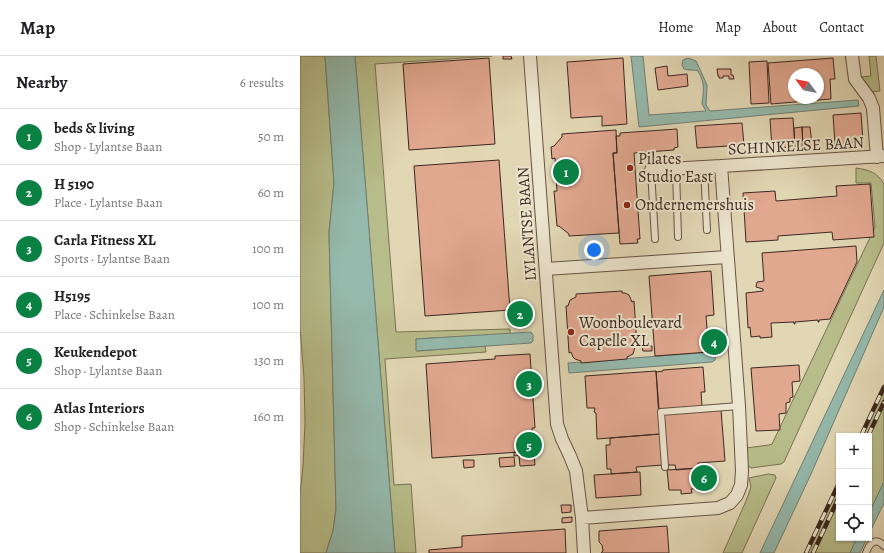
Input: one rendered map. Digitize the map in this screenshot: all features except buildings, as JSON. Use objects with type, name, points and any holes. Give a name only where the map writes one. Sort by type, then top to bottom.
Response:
[{"type":"street","name":"LYLANTSE BAAN","points":[[530,56],[557,424],[576,471],[582,518],[584,553]]},
{"type":"street","points":[[852,56],[855,79],[869,98],[873,108],[881,157]]},
{"type":"street","name":"SCHINKELSE BAAN","points":[[582,518],[718,508],[730,503],[737,495],[741,485],[742,471],[739,406],[721,166],[881,157]]},
{"type":"street","points":[[651,170],[721,166]]},
{"type":"street","points":[[546,269],[728,257]]},
{"type":"lane","points":[[704,167],[707,230]]},
{"type":"lane","points":[[676,169],[678,238]]},
{"type":"lane","points":[[651,170],[655,239]]},
{"type":"lane","points":[[665,467],[661,412],[739,406]]},
{"type":"lane","points":[[866,553],[869,545],[873,542],[881,543],[884,546]]},
{"type":"green space","points":[[300,56],[325,56],[334,183],[329,232],[336,509],[333,531],[326,553],[300,553],[300,494],[305,423],[304,378],[300,328]]},
{"type":"green space","points":[[355,56],[492,56],[375,64],[396,332],[510,329],[510,334],[416,339],[417,351],[485,346],[486,352],[385,359],[394,485],[411,484],[416,553],[395,553]]},
{"type":"green space","points":[[869,56],[876,56],[880,91],[870,92],[860,77],[871,76]]},
{"type":"green space","points":[[856,168],[872,172],[884,184],[884,243],[784,462],[781,464],[751,468],[747,465],[746,448],[772,444],[875,227],[871,183],[856,183]]},
{"type":"green space","points":[[884,389],[884,482],[872,507],[872,433],[863,433]]},
{"type":"green space","points":[[768,474],[775,475],[776,478],[742,553],[723,553],[751,487],[749,478]]},
{"type":"green space","points":[[836,491],[836,541],[856,541],[850,553],[807,553]]},
{"type":"water","points":[[325,56],[355,56],[395,553],[326,553],[333,531],[336,509],[329,232],[334,183]]},
{"type":"water","points":[[631,56],[643,56],[649,115],[706,111],[702,104],[703,87],[701,76],[698,71],[684,69],[682,65],[683,60],[688,58],[696,61],[707,85],[706,105],[710,111],[804,104],[824,104],[824,103],[858,100],[859,106],[639,127]]},
{"type":"water","points":[[884,290],[884,307],[811,474],[774,553],[760,553]]},
{"type":"water","points":[[531,332],[533,335],[533,341],[531,343],[416,351],[416,339]]},
{"type":"water","points":[[712,352],[716,354],[715,360],[712,362],[569,373],[568,363]]},
{"type":"water","points":[[884,482],[884,503],[872,528],[872,507]]},
{"type":"water","points":[[856,541],[866,541],[860,553],[850,553]]},
{"type":"railway","points":[[862,433],[884,387]]},
{"type":"railway","points":[[869,433],[884,402]]},
{"type":"railway","points":[[806,553],[836,489]]},
{"type":"railway","points":[[813,553],[836,503]]},
{"type":"place","name":"Pilates Studio East","points":[[630,168]]},
{"type":"place","name":"beds & living","points":[[566,172]]},
{"type":"place","name":"Ondernemershuis","points":[[627,205]]},
{"type":"place","name":"H 5190","points":[[520,314]]},
{"type":"place","name":"Woonboulevard Capelle XL","points":[[571,332]]},
{"type":"place","name":"H5195","points":[[714,342]]},
{"type":"place","name":"Carla Fitness XL","points":[[529,384]]},
{"type":"place","name":"Keukendepot","points":[[529,445]]},
{"type":"place","name":"Atlas Interiors","points":[[704,478]]}]
